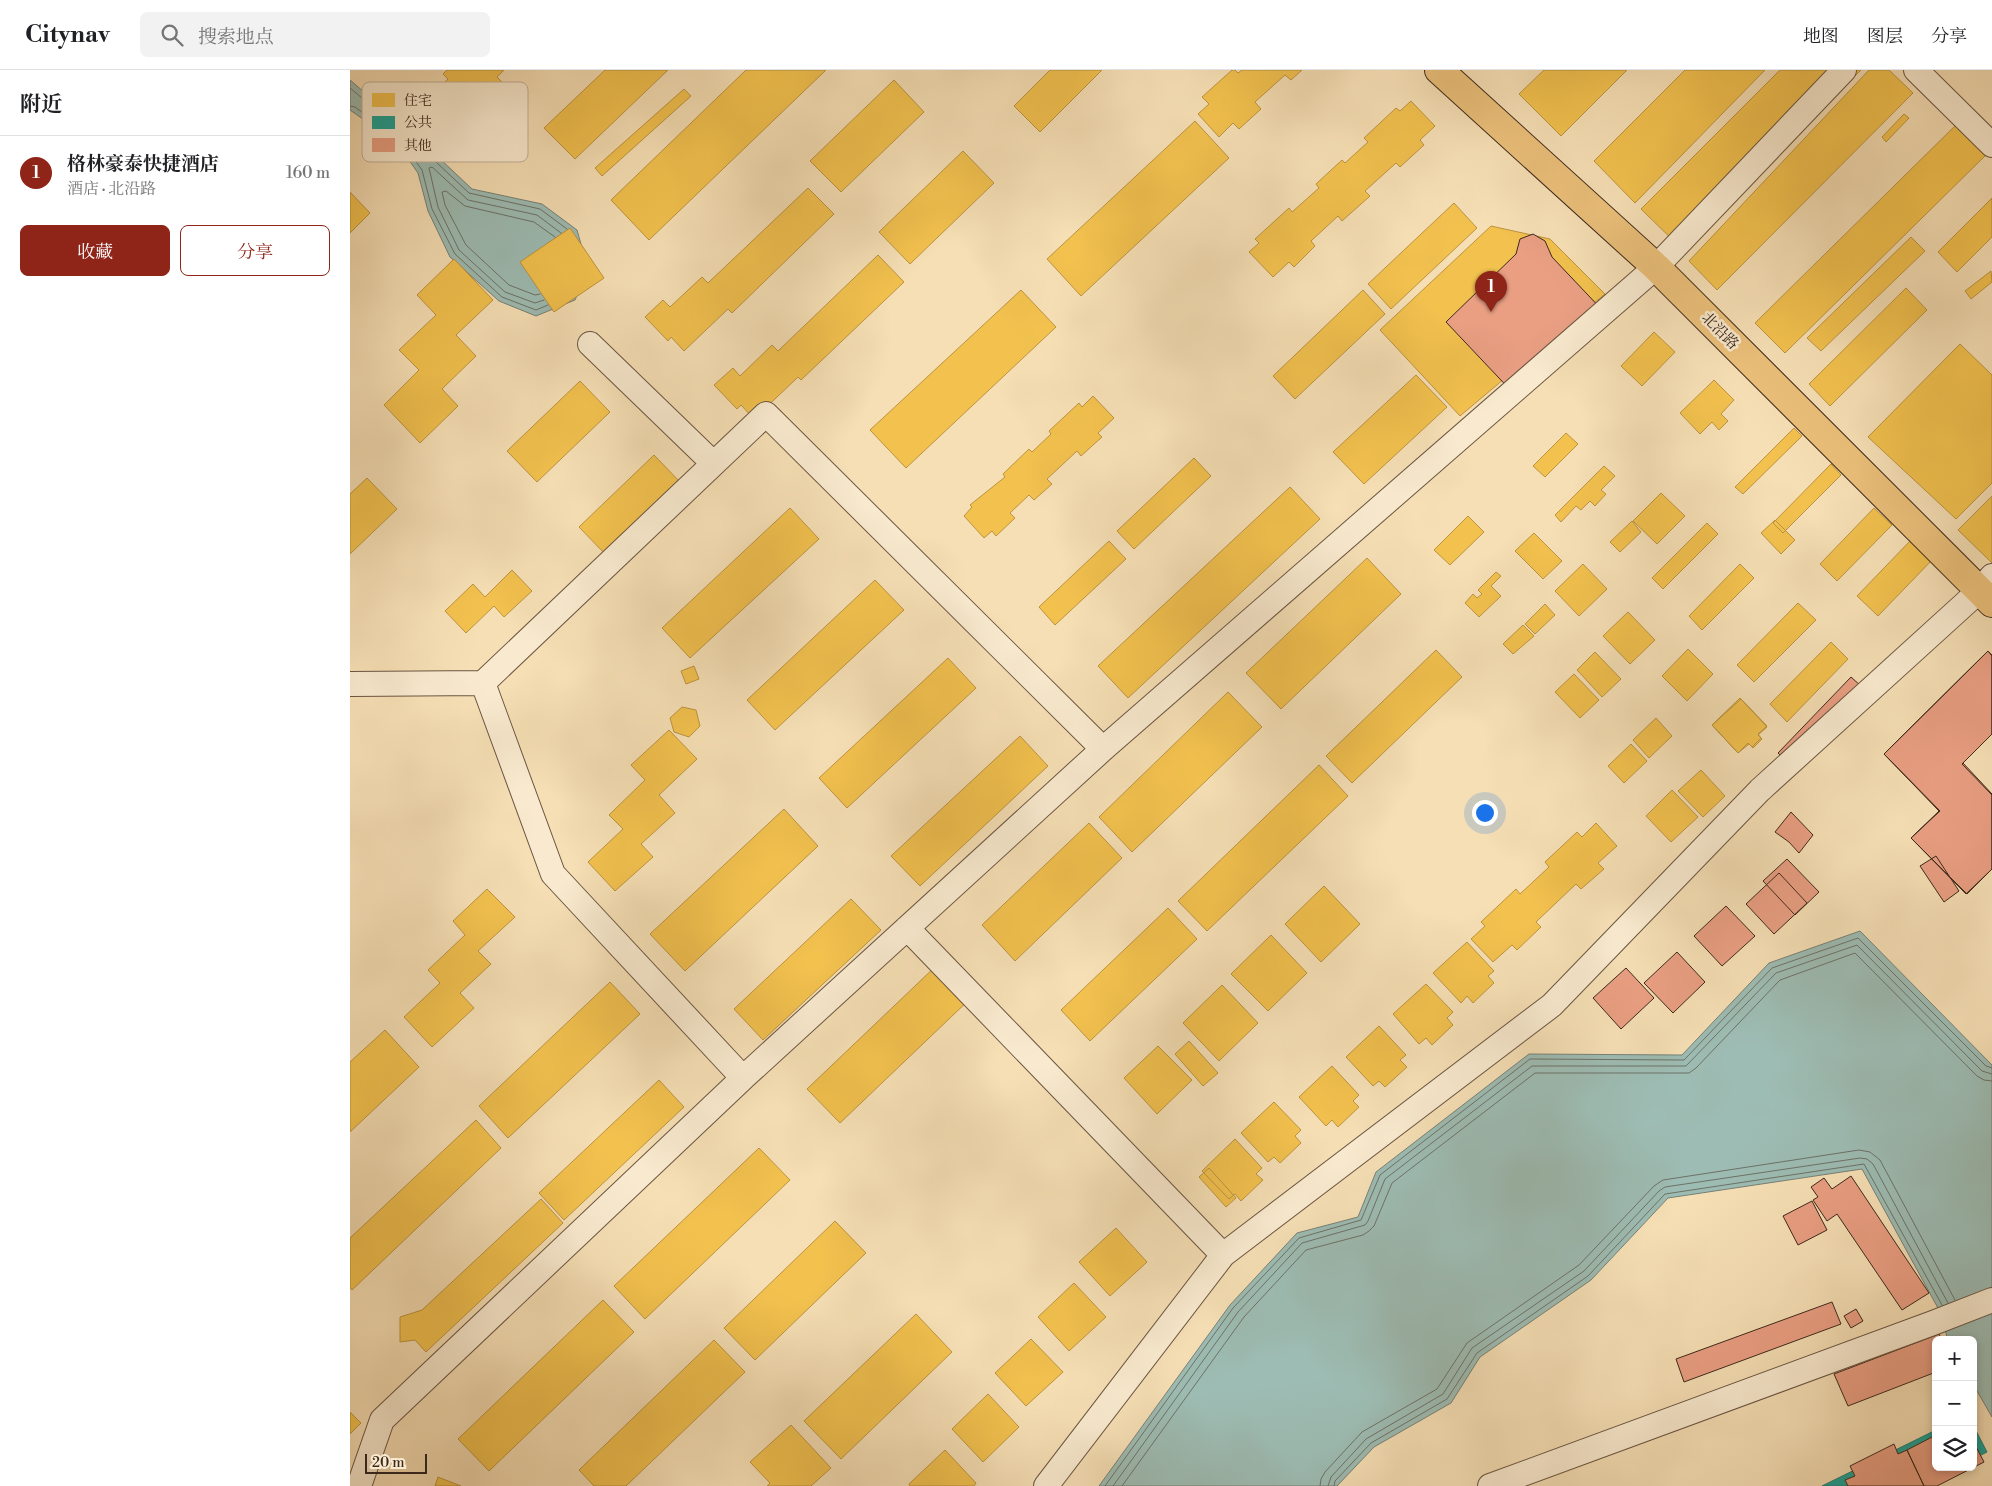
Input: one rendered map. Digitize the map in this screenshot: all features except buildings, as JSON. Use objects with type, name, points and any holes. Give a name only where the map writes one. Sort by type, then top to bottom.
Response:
[{"type":"main road","name":"北沿路","points":[[1439,70],[1656,267],[1988,590]]},
{"type":"street","points":[[358,1486],[382,1420],[743,1078],[1103,749],[1656,267],[1844,70]]},
{"type":"street","points":[[1916,70],[1992,145]]},
{"type":"street","points":[[590,344],[713,464]]},
{"type":"street","points":[[350,684],[483,682],[766,414],[1103,749]]},
{"type":"street","points":[[1046,1486],[1223,1255],[1552,1005],[1760,790],[1988,590]]},
{"type":"street","points":[[483,682],[553,874],[743,1078]]},
{"type":"street","points":[[907,928],[1223,1255]]},
{"type":"street","points":[[1490,1486],[1992,1300]]},
{"type":"water","points":[[350,80],[362,90],[362,118],[350,110]]},
{"type":"water","points":[[410,162],[443,162],[472,189],[542,204],[577,230],[588,269],[575,300],[536,316],[499,301],[450,257],[428,211],[418,173]]},
{"type":"water","points":[[1860,931],[1992,1065],[1992,1417],[1977,1391],[1977,1336],[1947,1336],[1939,1310],[1862,1169],[1668,1198],[1591,1280],[1480,1357],[1451,1403],[1374,1447],[1337,1486],[1099,1486],[1230,1305],[1297,1233],[1358,1217],[1376,1172],[1529,1054],[1682,1055],[1769,963]]},
{"type":"place","name":"格林豪泰快捷酒店","points":[[1491,312]]}]
